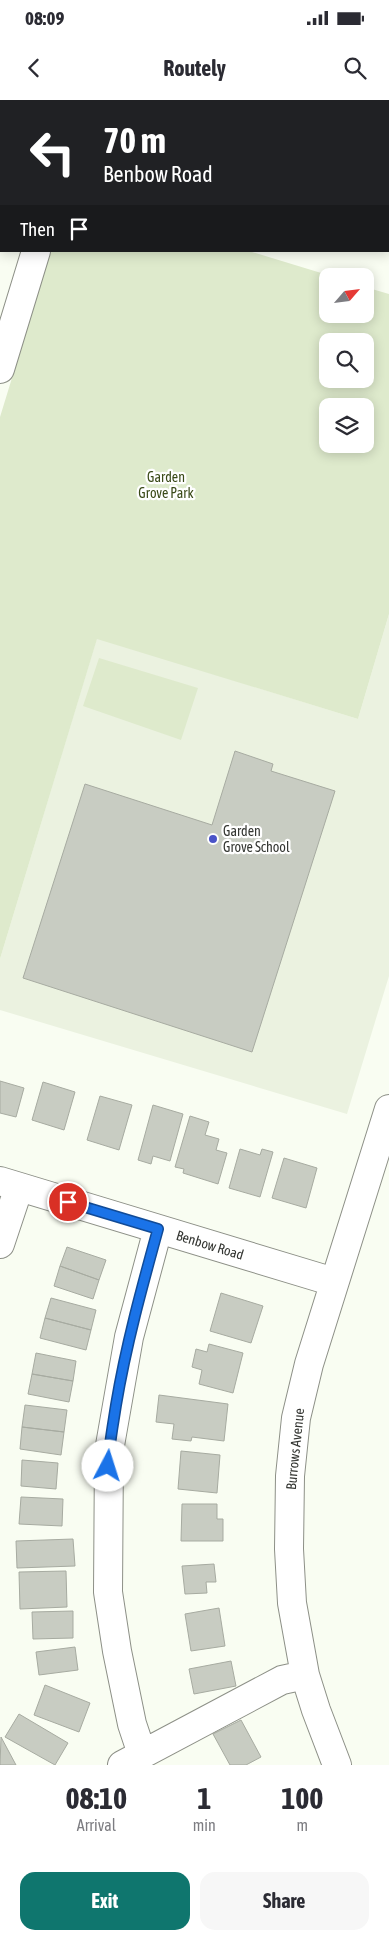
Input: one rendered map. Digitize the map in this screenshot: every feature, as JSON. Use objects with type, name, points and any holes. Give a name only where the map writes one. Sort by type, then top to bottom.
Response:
[{"type":"street","points":[[0,368],[36,252]]},
{"type":"street","name":"Burrows Avenue","points":[[338,1765],[316,1710],[305,1674],[292,1603],[290,1476],[296,1418],[309,1364],[389,1109]]},
{"type":"street","points":[[0,1244],[10,1184]]},
{"type":"street","name":"Benbow Road","points":[[10,1184],[334,1282]]},
{"type":"street","points":[[158,1229],[129,1337],[109,1451],[107,1511],[108,1592],[117,1651],[132,1724],[131,1761],[282,1680],[305,1674]]},
{"type":"shaded area","name":"Garden Grove School","points":[[389,614],[389,976],[347,1114],[0,1010],[0,959],[97,638],[358,719]]},
{"type":"green space","name":"Garden Grove Park","points":[[51,252],[252,252],[319,272],[319,323],[374,323],[374,290],[389,294],[389,614],[358,719],[97,639],[0,959],[0,417]]},
{"type":"green space","points":[[99,658],[198,688],[181,740],[83,706]]},
{"type":"building","name":"Garden Grove School","points":[[235,751],[273,764],[271,771],[335,791],[252,1052],[23,978],[85,784],[212,825]]},
{"type":"building","points":[[0,1081],[24,1088],[16,1117],[0,1113]]},
{"type":"building","points":[[43,1082],[75,1092],[64,1130],[32,1120]]},
{"type":"building","points":[[100,1096],[132,1105],[119,1150],[87,1140]]},
{"type":"building","points":[[153,1105],[183,1114],[170,1161],[153,1156],[151,1164],[138,1160]]},
{"type":"building","points":[[190,1116],[209,1122],[205,1135],[219,1139],[216,1150],[227,1153],[218,1184],[183,1173],[184,1169],[175,1167]]},
{"type":"building","points":[[240,1149],[260,1155],[262,1149],[273,1152],[260,1197],[229,1188]]},
{"type":"building","points":[[284,1158],[317,1168],[306,1208],[272,1198]]},
{"type":"building","points":[[67,1247],[106,1260],[99,1280],[60,1266]]},
{"type":"building","points":[[60,1266],[99,1280],[93,1299],[54,1286]]},
{"type":"building","points":[[221,1293],[263,1306],[251,1343],[210,1331]]},
{"type":"building","points":[[51,1298],[96,1310],[91,1330],[45,1318]]},
{"type":"building","points":[[45,1318],[91,1330],[86,1350],[40,1338]]},
{"type":"building","points":[[209,1344],[243,1353],[233,1393],[199,1384],[202,1370],[192,1367],[196,1349],[207,1352]]},
{"type":"building","points":[[36,1353],[76,1361],[73,1381],[32,1374]]},
{"type":"building","points":[[32,1374],[73,1381],[69,1402],[28,1394]]},
{"type":"building","points":[[159,1395],[228,1404],[224,1441],[192,1437],[191,1441],[172,1439],[174,1424],[156,1422]]},
{"type":"building","points":[[25,1405],[67,1410],[64,1432],[22,1427]]},
{"type":"building","points":[[22,1427],[64,1432],[61,1455],[20,1449]]},
{"type":"building","points":[[181,1451],[220,1455],[217,1493],[178,1489]]},
{"type":"building","points":[[22,1460],[58,1463],[56,1489],[21,1486]]},
{"type":"building","points":[[21,1497],[63,1499],[62,1526],[19,1524]]},
{"type":"building","points":[[182,1504],[217,1504],[217,1519],[223,1519],[223,1541],[181,1541]]},
{"type":"building","points":[[73,1539],[75,1566],[17,1568],[16,1541]]},
{"type":"building","points":[[214,1564],[216,1582],[206,1582],[207,1593],[185,1594],[182,1566]]},
{"type":"building","points":[[66,1571],[67,1607],[20,1609],[19,1572]]},
{"type":"building","points":[[219,1608],[225,1646],[191,1651],[185,1614]]},
{"type":"building","points":[[73,1611],[73,1638],[33,1639],[32,1612]]},
{"type":"building","points":[[75,1647],[78,1670],[39,1675],[36,1652]]},
{"type":"building","points":[[231,1661],[236,1686],[194,1694],[189,1669]]},
{"type":"building","points":[[45,1685],[90,1703],[79,1732],[34,1715]]},
{"type":"building","points":[[19,1714],[68,1743],[55,1765],[5,1737]]},
{"type":"building","points":[[241,1720],[261,1757],[246,1765],[230,1765],[213,1734]]},
{"type":"building","points":[[1,1737],[16,1765],[0,1765]]},
{"type":"place","name":"Garden Grove School","points":[[213,839]]},
{"type":"route","points":[[68,1202],[158,1229],[129,1337],[118,1395],[108,1466]]}]
